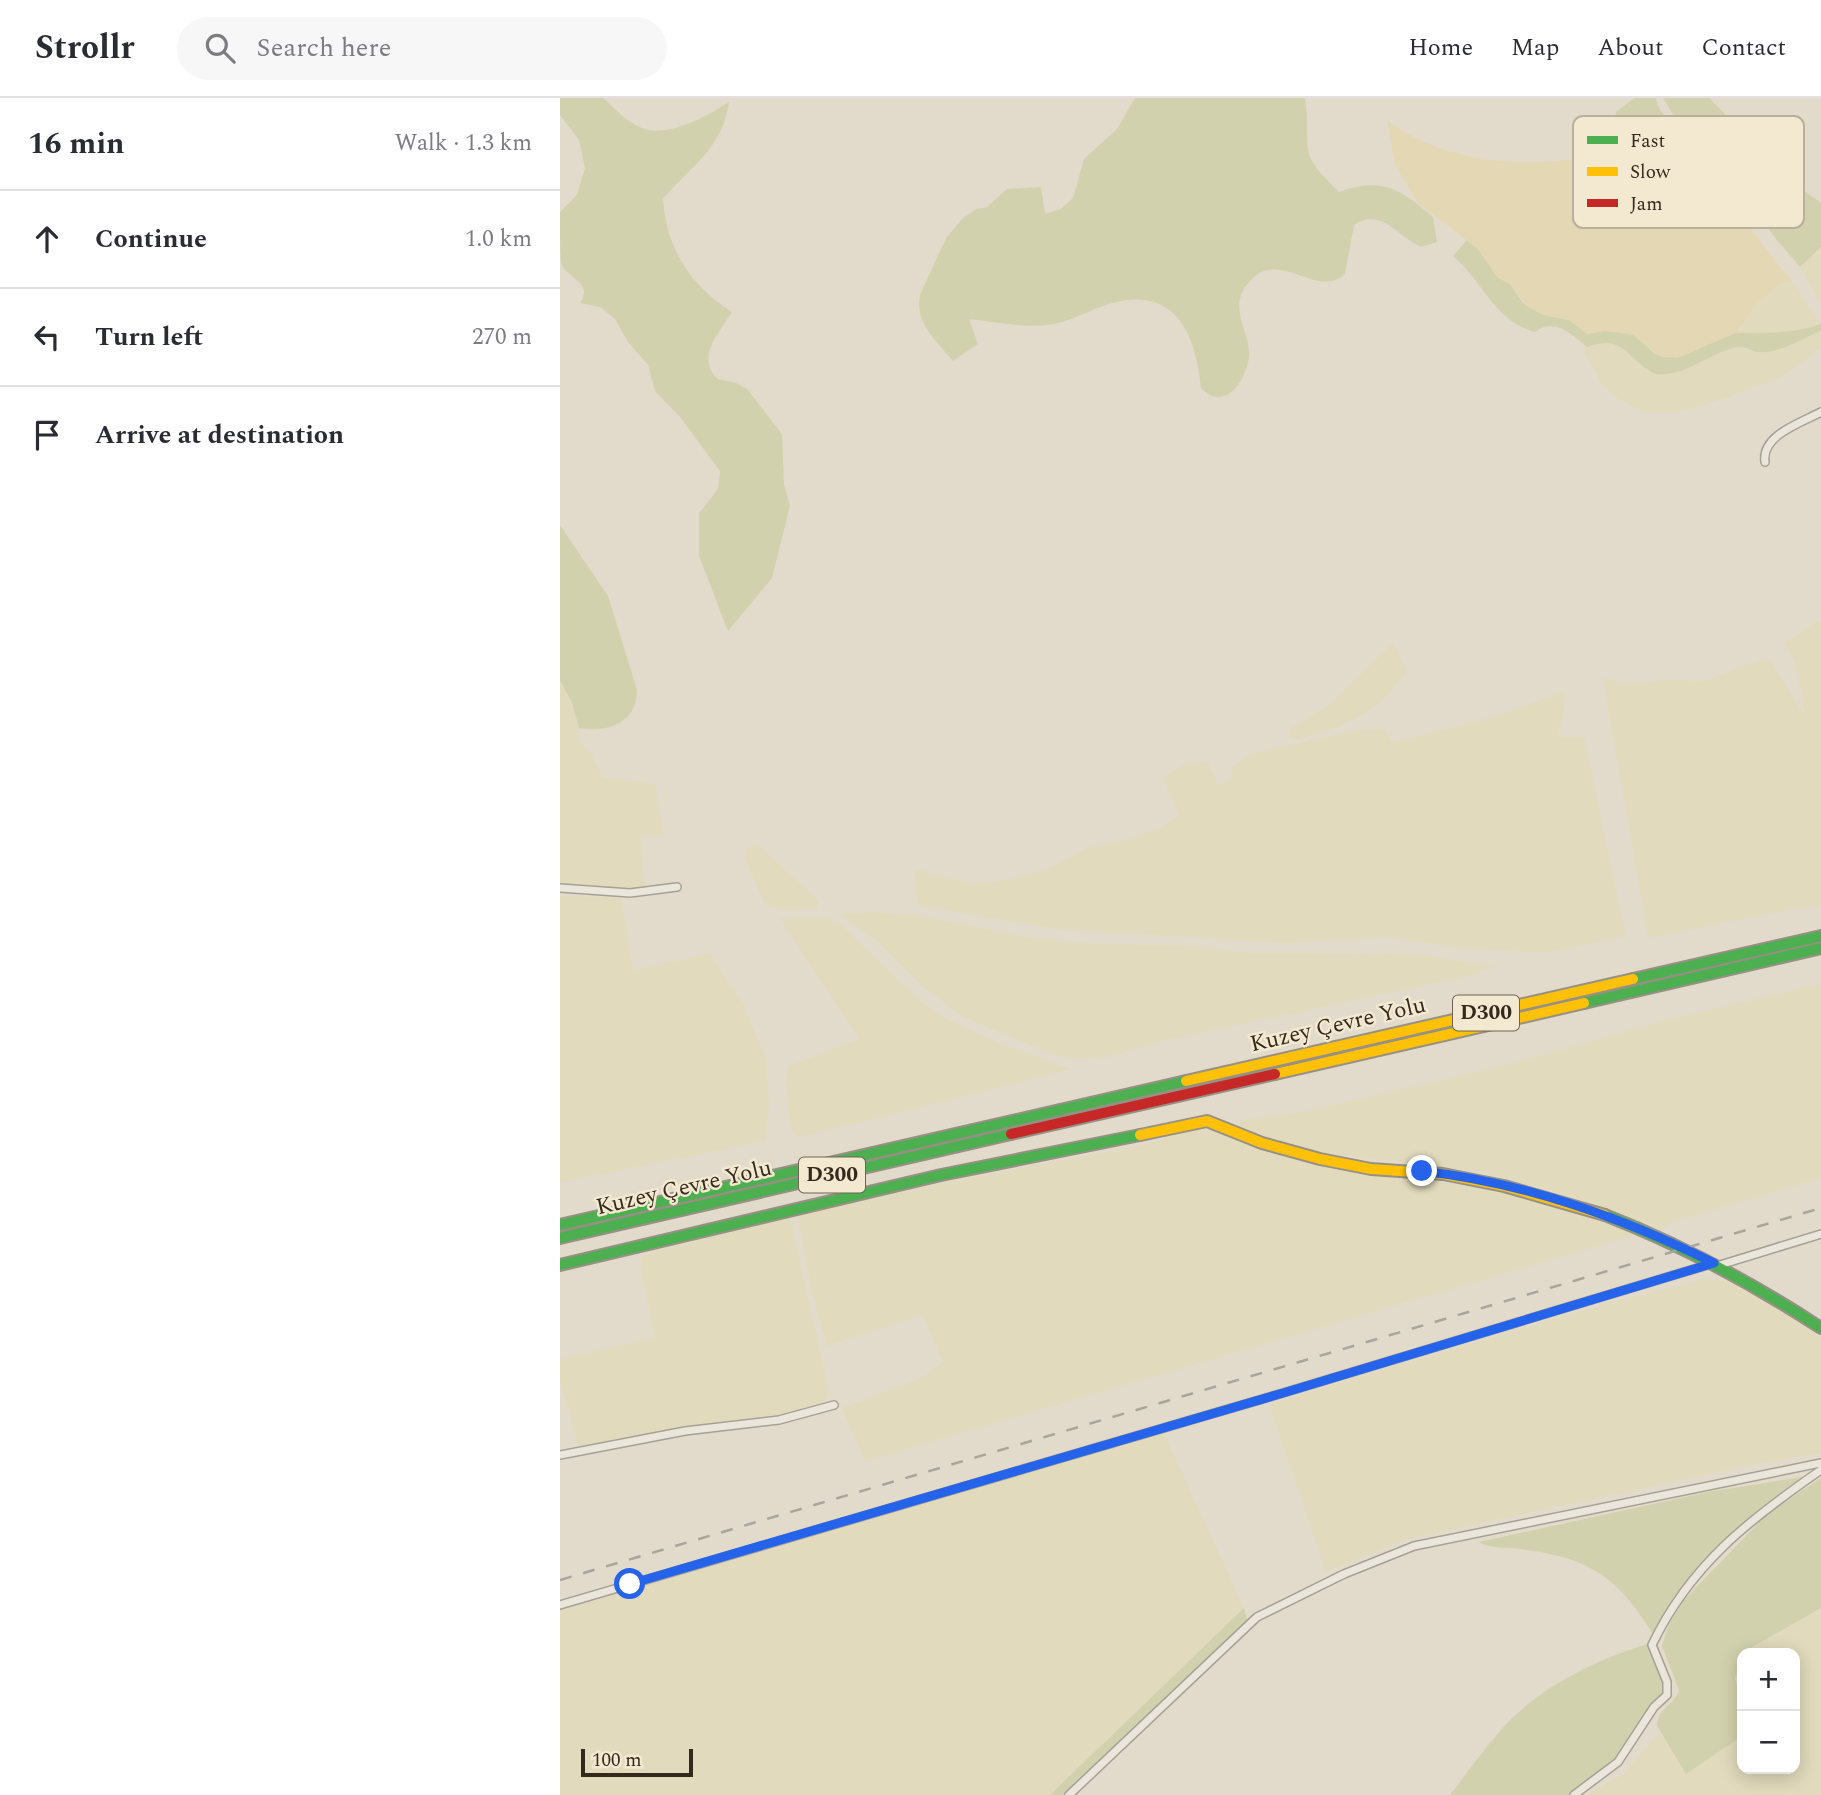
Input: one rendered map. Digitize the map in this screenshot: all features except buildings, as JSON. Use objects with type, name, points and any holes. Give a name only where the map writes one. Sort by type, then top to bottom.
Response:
[{"type":"main road","name":"Kuzey Çevre Yolu","points":[[560,1225],[1821,936]]},
{"type":"main road","name":"Kuzey Çevre Yolu","points":[[560,1238],[1821,948]]},
{"type":"main road","points":[[560,1265],[928,1178],[1207,1121],[1237,1134],[1337,1163],[1455,1176],[1573,1203],[1639,1227],[1717,1264],[1821,1328]]},
{"type":"street","points":[[1765,463],[1765,450],[1771,441],[1821,412]]},
{"type":"street","points":[[560,888],[630,893],[677,887]]},
{"type":"street","points":[[560,1605],[1821,1234]]},
{"type":"street","points":[[560,1455],[685,1431],[779,1420],[834,1405]]},
{"type":"street","points":[[1069,1795],[1257,1617],[1344,1574],[1414,1546],[1821,1463]]},
{"type":"street","points":[[1574,1795],[1618,1762],[1654,1707],[1667,1695],[1667,1682],[1652,1645],[1682,1591],[1759,1513],[1821,1470]]},
{"type":"shaded area","points":[[1821,247],[1821,305],[1800,267]]},
{"type":"shaded area","points":[[1783,281],[1795,285],[1821,324],[1785,333],[1737,334],[1755,305]]},
{"type":"shaded area","points":[[1821,331],[1821,348],[1782,377],[1700,407],[1671,413],[1642,411],[1620,400],[1603,386],[1583,350],[1599,343],[1618,345],[1649,371],[1700,365],[1713,354],[1739,347],[1757,352],[1776,349]]},
{"type":"shaded area","points":[[1821,619],[1821,907],[1791,909],[1648,938],[1603,678],[1629,684],[1667,680],[1704,681],[1766,658],[1771,661],[1802,712],[1805,712],[1794,660],[1784,643]]},
{"type":"shaded area","points":[[1393,643],[1407,671],[1385,698],[1367,712],[1338,727],[1296,740],[1289,737],[1290,729],[1333,702]]},
{"type":"shaded area","points":[[560,680],[575,712],[580,742],[592,755],[603,778],[655,784],[664,835],[641,836],[645,889],[560,885]]},
{"type":"shaded area","points":[[1563,691],[1564,711],[1558,737],[1584,737],[1626,936],[1549,952],[1471,949],[1387,937],[1283,943],[1057,929],[917,905],[915,869],[972,884],[1008,880],[1050,868],[1090,847],[1130,839],[1161,828],[1179,816],[1163,777],[1187,763],[1208,761],[1218,785],[1228,782],[1234,766],[1250,754],[1357,730],[1386,729],[1391,743],[1501,715]]},
{"type":"shaded area","points":[[759,846],[818,900],[817,908],[791,910],[765,905],[744,856],[746,849]]},
{"type":"shaded area","points":[[560,896],[621,898],[633,970],[710,954],[743,1003],[766,1059],[769,1104],[765,1141],[560,1182]]},
{"type":"shaded area","points":[[875,912],[925,917],[1020,936],[1075,943],[1191,946],[1247,953],[1410,954],[1496,966],[1472,975],[1166,1040],[1104,1058],[1075,1059],[1052,1054],[961,1016],[920,984],[874,938],[839,914]]},
{"type":"shaded area","points":[[780,918],[824,918],[838,922],[918,999],[942,1017],[1003,1045],[1071,1069],[890,1115],[801,1136],[795,1135],[790,1128],[786,1081],[789,1066],[859,1039]]},
{"type":"shaded area","points":[[1821,984],[1821,1178],[1672,1222],[1662,1229],[1563,1194],[1475,1171],[1324,1153],[1244,1130],[1236,1121],[1308,1111],[1502,1066],[1671,1019]]},
{"type":"shaded area","points":[[1204,1127],[1305,1160],[1521,1195],[1568,1207],[1639,1234],[865,1461],[842,1408],[923,1377],[943,1362],[922,1315],[827,1346],[811,1289],[798,1215],[953,1181],[1148,1144]]},
{"type":"shaded area","points":[[790,1217],[829,1392],[824,1402],[773,1418],[683,1427],[579,1447],[560,1381],[560,1359],[655,1338],[640,1264],[642,1255]]},
{"type":"shaded area","points":[[1707,1279],[1734,1282],[1821,1337],[1821,1453],[1761,1463],[1407,1539],[1326,1572],[1269,1404],[1594,1307]]},
{"type":"shaded area","points":[[1163,1431],[1244,1608],[1050,1795],[560,1795],[560,1611]]},
{"type":"shaded area","points":[[1821,1608],[1821,1795],[1586,1795],[1623,1775],[1659,1733],[1686,1774],[1737,1739],[1737,1774],[1800,1774],[1800,1648],[1753,1648]]},
{"type":"green space","points":[[560,98],[603,98],[631,123],[653,130],[687,124],[729,102],[726,118],[713,144],[663,199],[669,233],[683,264],[704,290],[732,312],[709,354],[711,371],[718,379],[747,389],[782,434],[784,485],[790,506],[772,578],[728,631],[699,556],[699,513],[718,489],[720,471],[680,417],[655,391],[648,365],[628,342],[615,319],[600,307],[580,303],[584,290],[582,285],[561,263],[560,212],[577,195],[585,168],[579,140],[560,115]]},
{"type":"green space","points":[[1135,98],[1305,98],[1308,150],[1325,178],[1339,192],[1367,185],[1390,188],[1401,193],[1433,217],[1437,242],[1421,247],[1381,221],[1364,220],[1354,225],[1345,274],[1333,281],[1321,281],[1282,270],[1269,270],[1256,275],[1244,289],[1239,306],[1249,348],[1247,366],[1239,384],[1226,396],[1210,395],[1201,388],[1194,350],[1187,333],[1178,319],[1166,308],[1151,301],[1132,300],[1109,304],[1054,324],[1022,325],[969,319],[978,344],[953,361],[928,331],[919,305],[920,295],[946,238],[962,219],[976,209],[987,207],[1007,189],[1041,187],[1045,214],[1061,209],[1073,198],[1084,159],[1117,129]]},
{"type":"green space","points":[[1634,98],[1656,98],[1665,116],[1615,116],[1616,112]]},
{"type":"green space","points":[[1663,98],[1709,98],[1726,115],[1726,116],[1675,116]]},
{"type":"green space","points":[[1804,190],[1821,203],[1821,247],[1800,267],[1769,228],[1804,228]]},
{"type":"green space","points":[[1467,240],[1482,252],[1496,275],[1510,284],[1523,303],[1549,316],[1569,320],[1587,334],[1607,331],[1635,335],[1653,353],[1660,356],[1684,355],[1728,334],[1789,331],[1821,324],[1821,331],[1775,351],[1759,352],[1738,347],[1678,372],[1656,374],[1625,350],[1610,343],[1587,347],[1562,329],[1549,326],[1535,332],[1509,319],[1453,256]]},
{"type":"green space","points":[[560,525],[608,596],[637,690],[632,711],[626,718],[610,727],[579,728],[572,703],[560,680]]},
{"type":"green space","points":[[1808,1476],[1764,1508],[1689,1583],[1655,1637],[1615,1585],[1584,1565],[1545,1553],[1494,1547],[1479,1542],[1708,1492]]},
{"type":"green space","points":[[1821,1478],[1821,1608],[1751,1648],[1737,1648],[1737,1739],[1686,1774],[1657,1726],[1660,1714],[1679,1690],[1662,1646],[1669,1624],[1683,1601],[1768,1513]]},
{"type":"green space","points":[[1244,1608],[1248,1622],[1065,1795],[1050,1795]]},
{"type":"green space","points":[[1650,1643],[1667,1690],[1618,1759],[1591,1782],[1570,1795],[1450,1795],[1499,1732],[1531,1702],[1588,1667]]},
{"type":"sand","points":[[1387,120],[1426,143],[1469,156],[1514,162],[1573,159],[1573,228],[1751,228],[1793,283],[1783,281],[1755,305],[1736,333],[1677,358],[1657,355],[1633,335],[1605,331],[1587,334],[1569,320],[1543,315],[1528,307],[1510,284],[1498,278],[1477,248],[1418,203],[1395,165]]},
{"type":"railway","points":[[560,1580],[1821,1208]]},
{"type":"traffic: fast","points":[[1633,979],[1821,936]]},
{"type":"traffic: fast","points":[[1584,1003],[1821,948]]},
{"type":"traffic: fast","points":[[560,1225],[1186,1081]]},
{"type":"traffic: fast","points":[[560,1238],[1011,1134]]},
{"type":"traffic: fast","points":[[560,1265],[941,1175],[1140,1135]]},
{"type":"traffic: fast","points":[[1605,1215],[1716,1266],[1821,1328]]},
{"type":"traffic: slow","points":[[1186,1081],[1633,979]]},
{"type":"traffic: slow","points":[[1275,1074],[1584,1003]]},
{"type":"traffic: slow","points":[[1140,1135],[1207,1121],[1262,1143],[1320,1159],[1371,1169],[1443,1174],[1504,1186],[1605,1215]]},
{"type":"traffic: jam","points":[[1011,1134],[1275,1074]]},
{"type":"route","points":[[630,1584],[1152,1429],[1283,1393],[1714,1263],[1639,1227],[1573,1203],[1472,1179],[1422,1171]]}]
